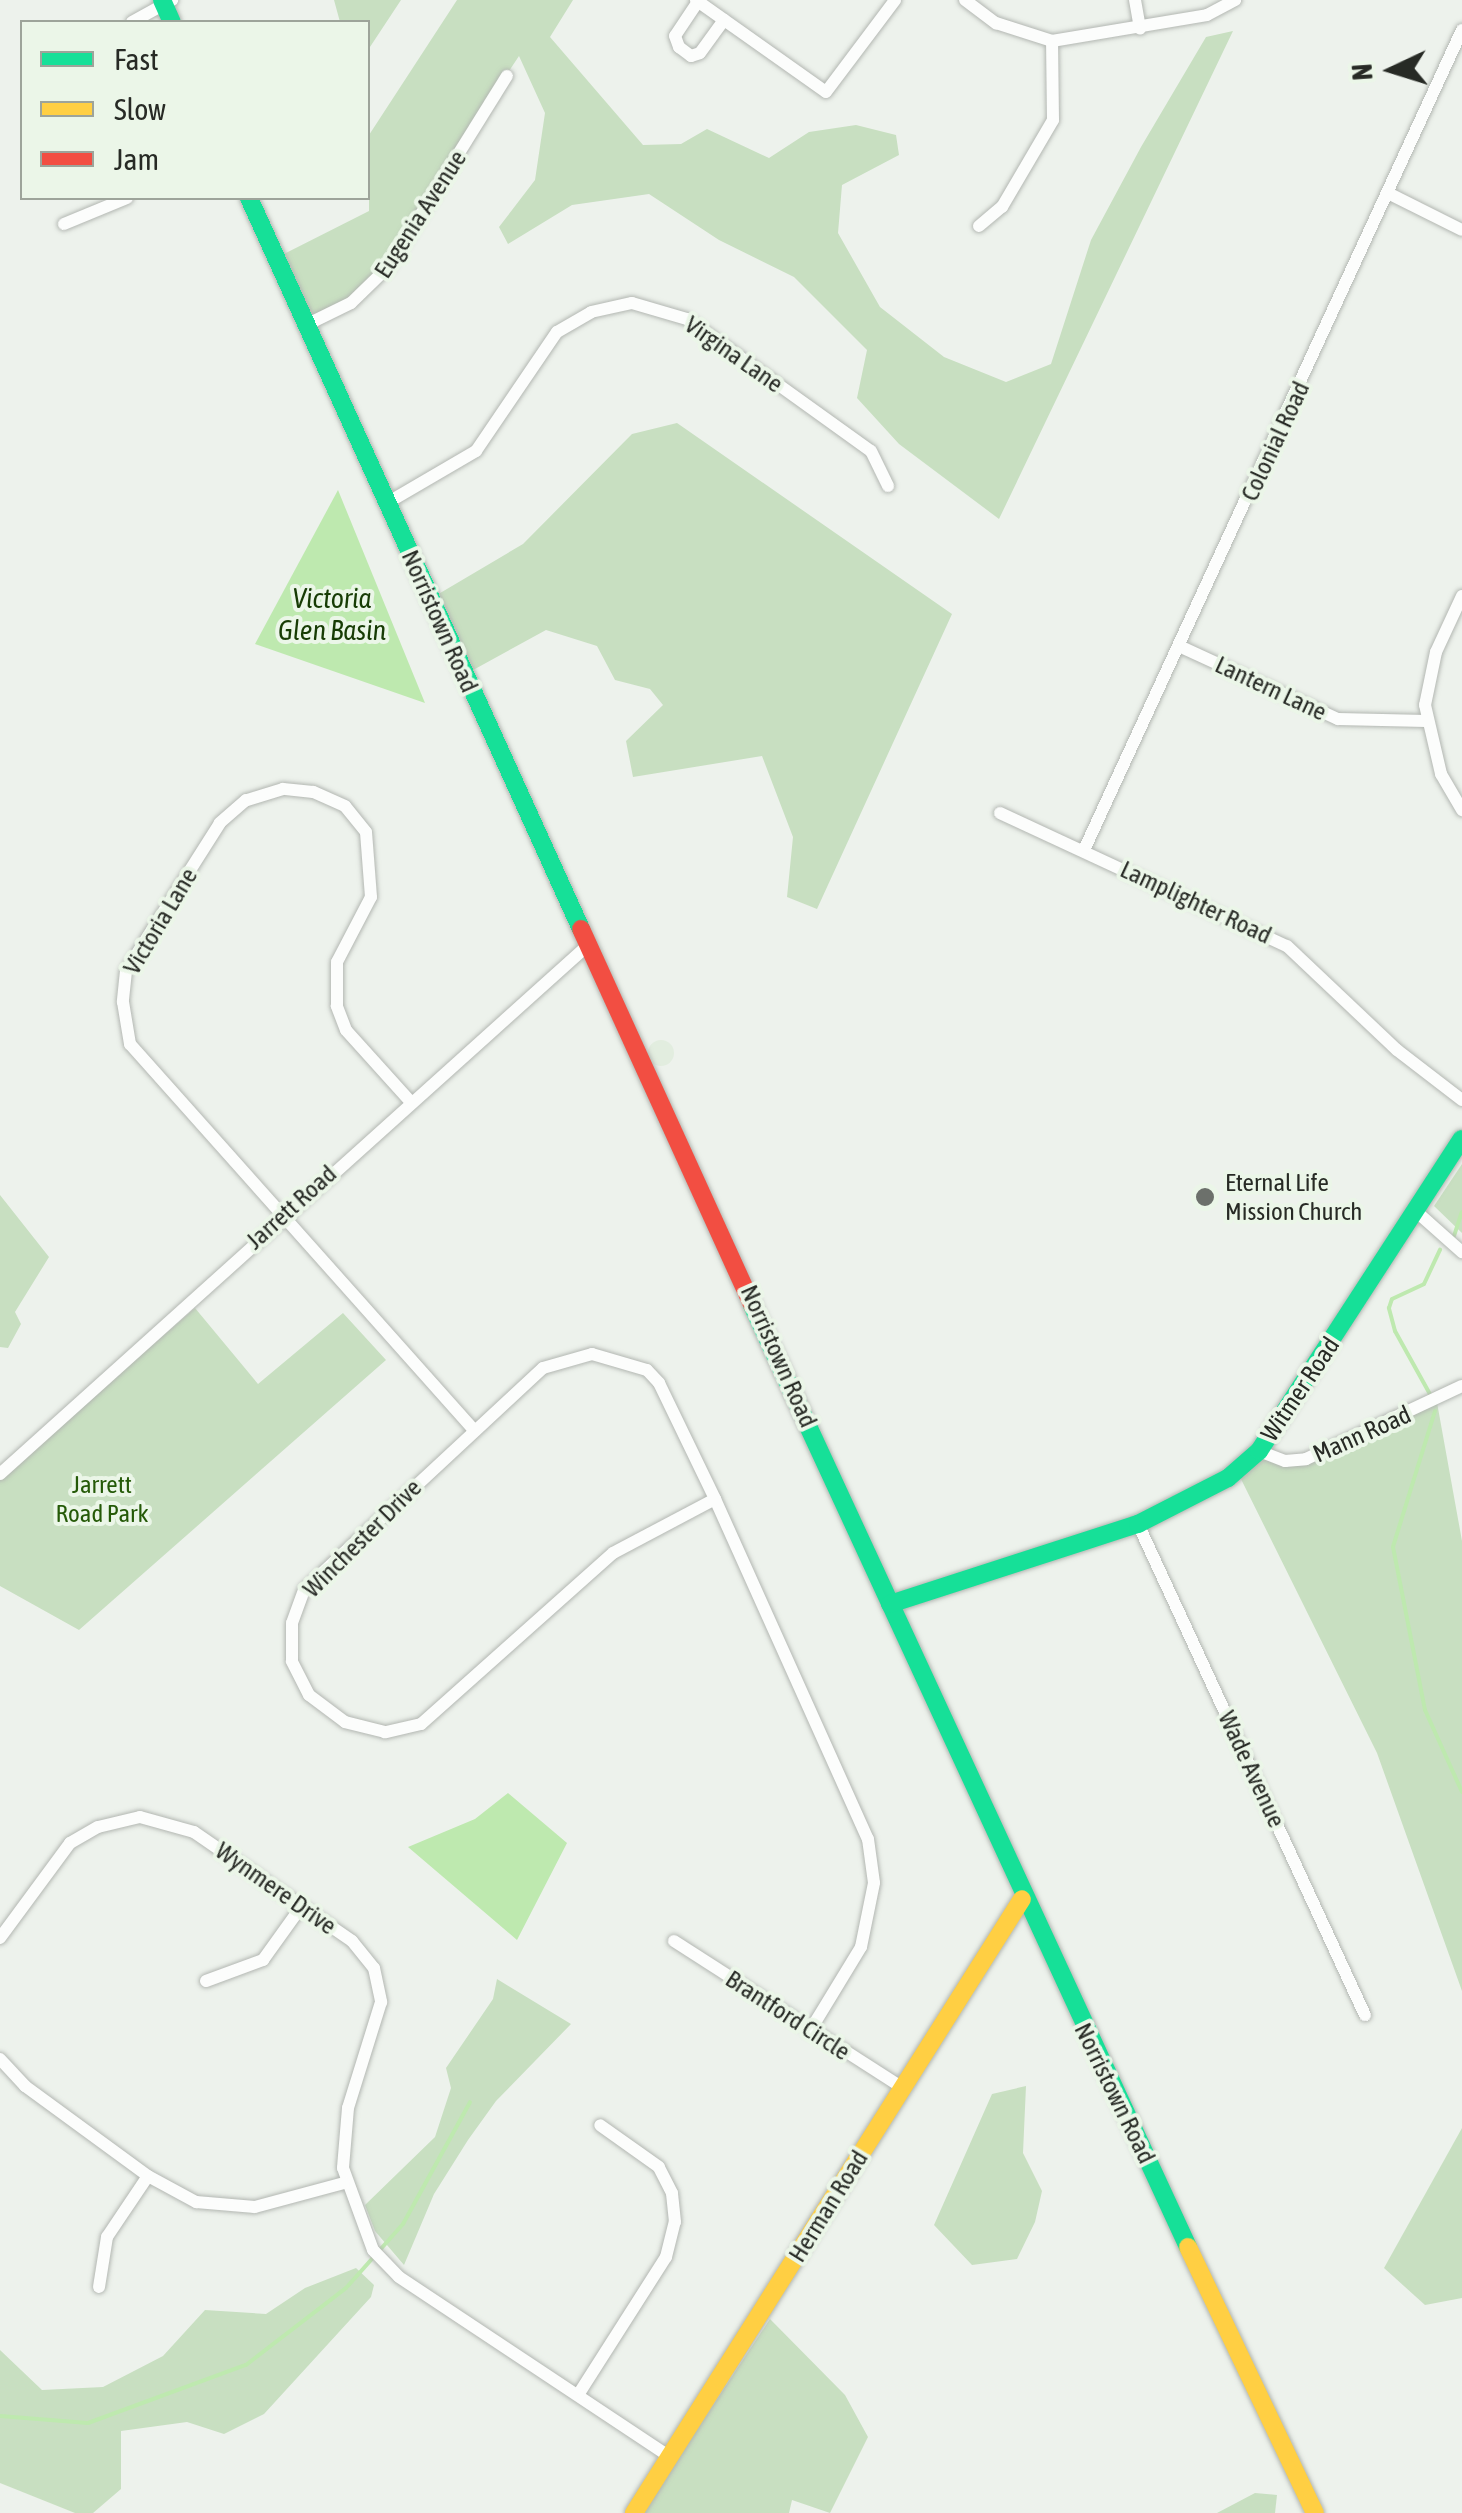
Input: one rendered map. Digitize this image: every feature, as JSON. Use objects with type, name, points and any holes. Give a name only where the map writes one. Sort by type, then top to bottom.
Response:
[{"type":"main road","name":"Norristown Road","points":[[250,200],[1022,1899],[1315,2513]]},
{"type":"main road","name":"Witmer Road","points":[[890,1604],[1138,1524],[1202,1494],[1259,1450],[1418,1213],[1462,1139]]},
{"type":"main road","name":"Herman Road","points":[[634,2513],[1022,1899]]},
{"type":"street","points":[[724,20],[691,56],[674,36],[698,0],[826,92],[895,0]]},
{"type":"street","points":[[964,0],[996,22],[1052,41],[1140,30],[1207,15],[1235,0]]},
{"type":"street","points":[[1135,0],[1140,30]]},
{"type":"street","points":[[137,20],[168,8]]},
{"type":"street","name":"Colonial Road","points":[[1084,850],[1390,194],[1462,30]]},
{"type":"street","points":[[979,226],[1002,208],[1053,120],[1052,41]]},
{"type":"street","name":"Eugenia Avenue","points":[[306,325],[351,303],[388,267],[507,76]]},
{"type":"street","points":[[1390,194],[1462,230]]},
{"type":"street","points":[[64,224],[123,200]]},
{"type":"street","name":"Virgina Lane","points":[[388,503],[476,451],[557,332],[591,312],[632,303],[673,312],[703,330],[871,451],[888,486]]},
{"type":"street","points":[[1462,596],[1436,652],[1426,721],[1441,774],[1462,810]]},
{"type":"street","name":"Lantern Lane","points":[[1179,646],[1338,719],[1426,721]]},
{"type":"street","name":"Victoria Lane","points":[[409,1100],[346,1030],[337,1006],[337,962],[371,897],[366,832],[345,806],[313,792],[282,788],[246,800],[220,823],[126,971],[124,1016],[138,1057],[473,1429]]},
{"type":"street","name":"Lamplighter Road","points":[[1000,813],[1287,946],[1397,1050],[1462,1100]]},
{"type":"street","name":"Jarrett Road","points":[[0,1474],[281,1215],[587,946]]},
{"type":"street","points":[[1418,1213],[1462,1252]]},
{"type":"street","name":"Winchester Drive","points":[[715,1499],[613,1553],[421,1724],[385,1732],[345,1722],[309,1695],[290,1640],[304,1590],[473,1429],[555,1361],[592,1354],[630,1361],[660,1382],[715,1499],[858,1808],[871,1852],[872,1900],[860,1946],[810,2030]]},
{"type":"street","name":"Mann Road","points":[[1259,1450],[1286,1462],[1306,1459],[1462,1386]]},
{"type":"street","name":"Wade Avenue","points":[[1138,1524],[1365,2015]]},
{"type":"street","name":"Wynmere Drive","points":[[0,1938],[62,1850],[98,1827],[127,1818],[181,1824],[359,1947],[378,1979],[380,2012],[344,2131],[344,2183],[377,2254],[670,2457]]},
{"type":"street","points":[[206,1982],[262,1960],[301,1907]]},
{"type":"street","name":"Brantford Circle","points":[[674,1941],[903,2088]]},
{"type":"street","points":[[0,2060],[25,2086],[148,2176],[190,2200],[232,2207],[344,2183]]},
{"type":"street","points":[[578,2396],[666,2257],[675,2222],[672,2193],[659,2167],[600,2125]]},
{"type":"street","points":[[99,2286],[107,2237],[148,2176]]},
{"type":"shaded area","points":[[661,1040],[670,1044],[674,1053],[670,1062],[661,1066],[652,1062],[648,1053],[652,1044]]},
{"type":"green space","points":[[334,0],[401,0],[370,47],[370,20],[339,20]]},
{"type":"green space","points":[[457,0],[573,0],[550,37],[643,145],[681,144],[707,129],[769,158],[809,132],[856,125],[896,135],[899,155],[842,185],[838,233],[880,307],[944,357],[1006,382],[1051,364],[1091,240],[1141,147],[1206,37],[1233,31],[999,519],[899,444],[857,398],[867,350],[794,277],[719,240],[649,194],[572,205],[508,244],[499,227],[535,180],[545,113],[519,56],[359,297],[303,320],[276,258],[369,211],[370,133]]},
{"type":"green space","points":[[677,423],[952,614],[817,909],[787,897],[793,837],[762,756],[633,777],[626,741],[663,705],[650,689],[615,680],[597,646],[546,630],[464,675],[430,599],[523,544],[632,434]]},
{"type":"green space","points":[[1462,1164],[1462,1233],[1434,1206]]},
{"type":"green space","points":[[0,1195],[49,1257],[15,1312],[21,1324],[8,1348],[0,1347]]},
{"type":"green space","name":"Jarrett Road Park","points":[[195,1308],[258,1384],[343,1313],[386,1360],[79,1630],[0,1586],[0,1478]]},
{"type":"green space","points":[[1436,1397],[1462,1541],[1462,1991],[1377,1753],[1235,1467],[1259,1451],[1307,1459]]},
{"type":"green space","points":[[497,1979],[571,2024],[496,2101],[468,2140],[434,2194],[404,2265],[375,2231],[365,2205],[435,2137],[451,2088],[446,2068],[493,1999]]},
{"type":"green space","points":[[1026,2086],[1023,2153],[1042,2191],[1035,2222],[1017,2259],[972,2265],[934,2225],[992,2094]]},
{"type":"green space","points":[[1462,2128],[1462,2298],[1425,2305],[1384,2268]]},
{"type":"green space","points":[[356,2268],[374,2285],[371,2297],[264,2414],[224,2434],[187,2422],[121,2431],[121,2489],[93,2513],[75,2513],[0,2483],[0,2350],[42,2390],[103,2387],[163,2356],[205,2310],[266,2314],[305,2288]]},
{"type":"green space","points":[[770,2319],[845,2395],[868,2437],[830,2513],[792,2500],[789,2513],[642,2513]]},
{"type":"green space","points":[[1255,2493],[1277,2495],[1275,2513],[1217,2513]]},
{"type":"water","name":"Victoria Glen Basin","points":[[338,490],[425,703],[255,644]]},
{"type":"water","points":[[508,1793],[567,1843],[517,1940],[408,1847],[475,1819]]},
{"type":"waterway","points":[[1454,1236],[1462,1212]]},
{"type":"waterway","points":[[1431,1396],[1395,1331],[1389,1308],[1392,1299],[1424,1284],[1440,1249]]},
{"type":"waterway","points":[[1435,1411],[1393,1547],[1425,1710],[1462,1792]]},
{"type":"waterway","points":[[0,2416],[88,2423],[246,2365],[346,2288],[403,2224],[470,2102]]},
{"type":"traffic: fast","points":[[162,0],[171,20]]},
{"type":"traffic: fast","points":[[250,200],[581,929]]},
{"type":"traffic: fast","points":[[890,1604],[1138,1524],[1228,1478],[1259,1451],[1462,1139]]},
{"type":"traffic: fast","points":[[752,1305],[1188,2247]]},
{"type":"traffic: slow","points":[[634,2513],[1022,1899]]},
{"type":"traffic: slow","points":[[1188,2247],[1315,2513]]},
{"type":"traffic: jam","points":[[581,929],[752,1305]]},
{"type":"place","name":"Eternal Life Mission Church","points":[[1205,1197]]}]
